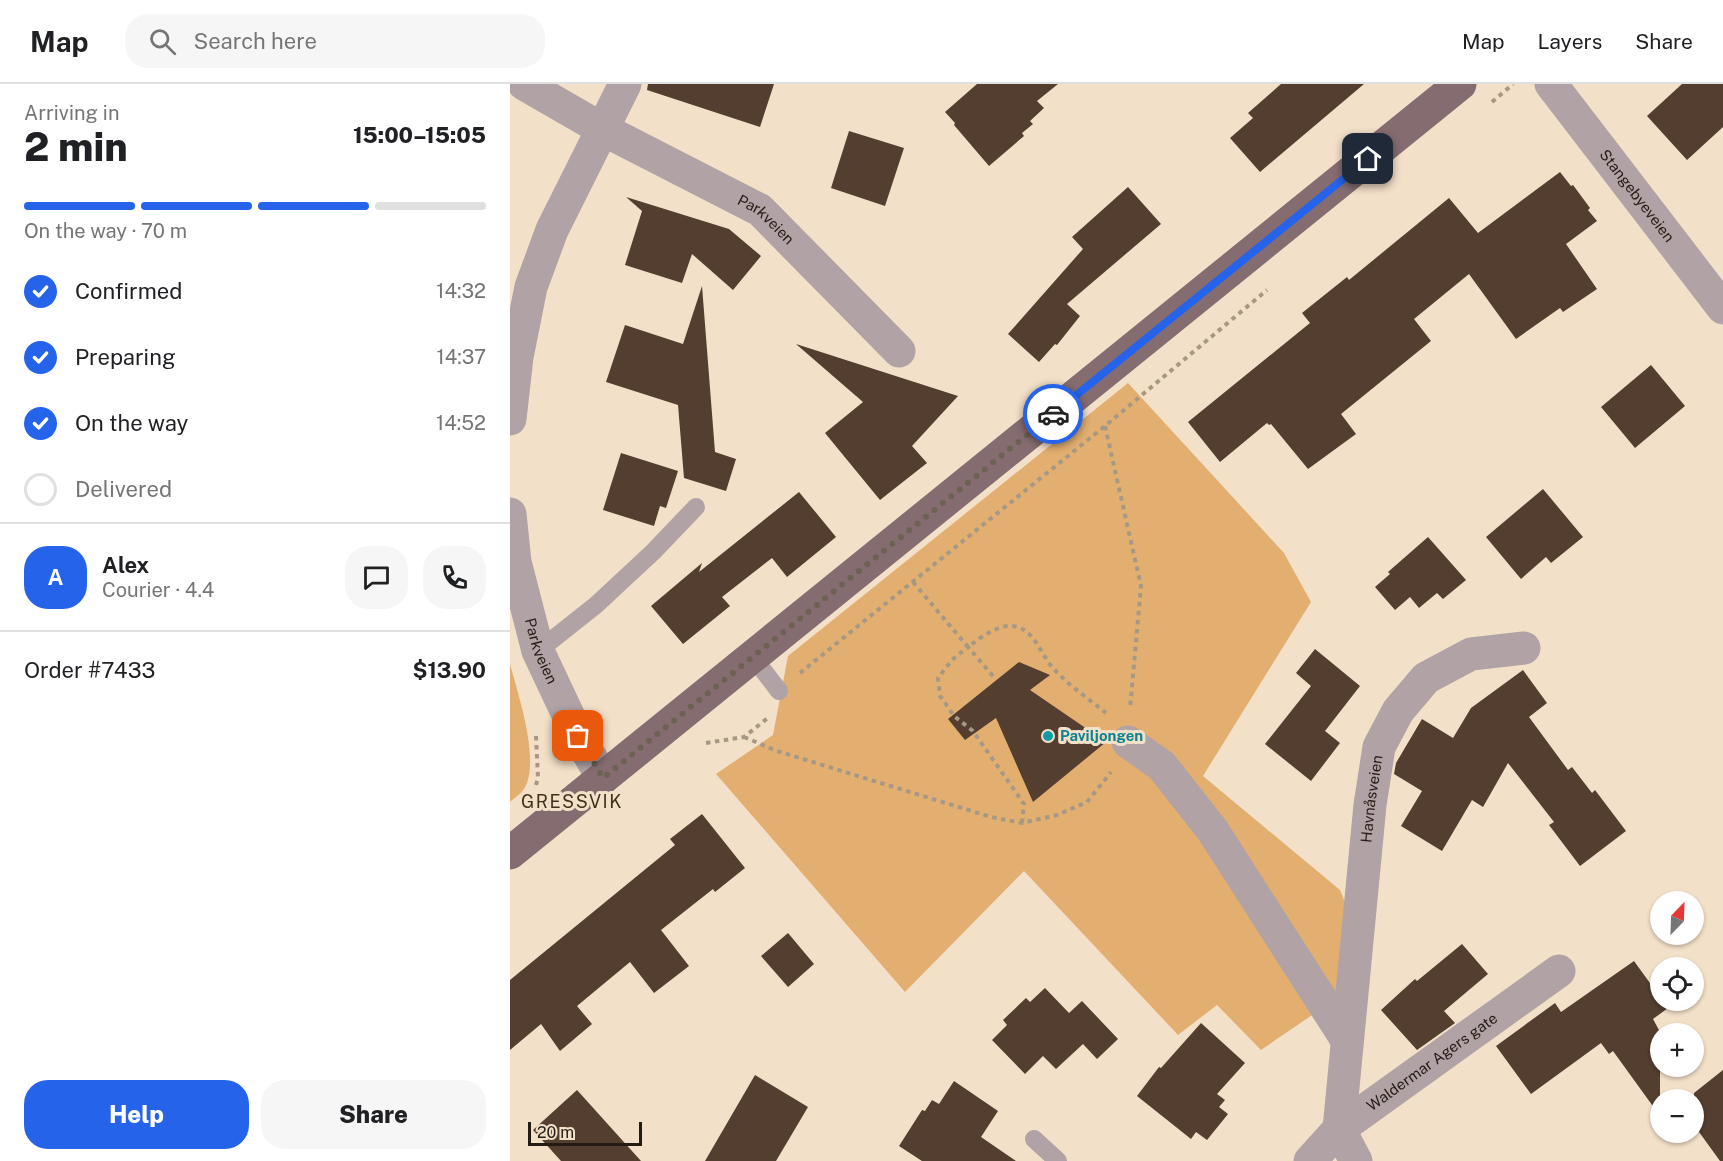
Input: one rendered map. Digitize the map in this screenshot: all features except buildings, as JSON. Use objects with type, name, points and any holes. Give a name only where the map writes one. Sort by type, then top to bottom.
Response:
[{"type":"main road","points":[[510,853],[1461,84]]},
{"type":"street","name":"Parkveien","points":[[524,84],[602,129],[760,210],[898,351]]},
{"type":"street","points":[[510,419],[517,357],[531,287],[552,230],[625,84]]},
{"type":"street","name":"Stangebyeveien","points":[[1551,84],[1723,308]]},
{"type":"street","name":"Parkveien","points":[[510,514],[515,561],[538,651],[578,736],[603,778]]},
{"type":"street","name":"Havnåsveien","points":[[1339,1129],[1370,805],[1379,747],[1398,711],[1426,678],[1472,654],[1524,648]]},
{"type":"street","points":[[1128,732],[1162,766],[1212,831],[1347,1040]]},
{"type":"street","name":"Waldermar Agers gate","points":[[1310,1161],[1339,1129],[1558,971]]},
{"type":"street","points":[[1339,1129],[1356,1161]]},
{"type":"lane","points":[[538,651],[596,605],[653,552],[696,507]]},
{"type":"lane","points":[[753,657],[779,691]]},
{"type":"lane","points":[[1034,1138],[1059,1161]]},
{"type":"path","points":[[779,691],[1222,328]]},
{"type":"path","points":[[744,737],[777,751],[991,817],[1022,823],[1057,815],[1087,802],[1107,778],[1128,732],[1141,586],[1105,426]]},
{"type":"path","points":[[913,582],[993,676]]},
{"type":"path","points":[[1022,823],[1024,804],[973,731],[954,716],[940,696],[938,678],[952,660],[968,646],[981,636],[1000,627],[1017,626],[1030,635],[1054,669],[1128,732]]},
{"type":"path","points":[[534,726],[538,778],[536,788]]},
{"type":"shaded area","points":[[1128,383],[1284,553],[1311,602],[1203,776],[1340,890],[1347,907],[1340,996],[1261,1050],[1217,1005],[1178,1035],[1024,871],[905,992],[716,774],[773,735],[788,656]]},
{"type":"shaded area","points":[[510,664],[526,728],[530,762],[529,777],[524,789],[510,802]]},
{"type":"way so far","points":[[578,736],[603,778],[1053,414]]},
{"type":"place","name":"Paviljongen","points":[[1048,736]]},
{"type":"district","name":"GRESSVIK","points":[[572,802]]},
{"type":"route","points":[[1053,414],[1368,159]]}]
